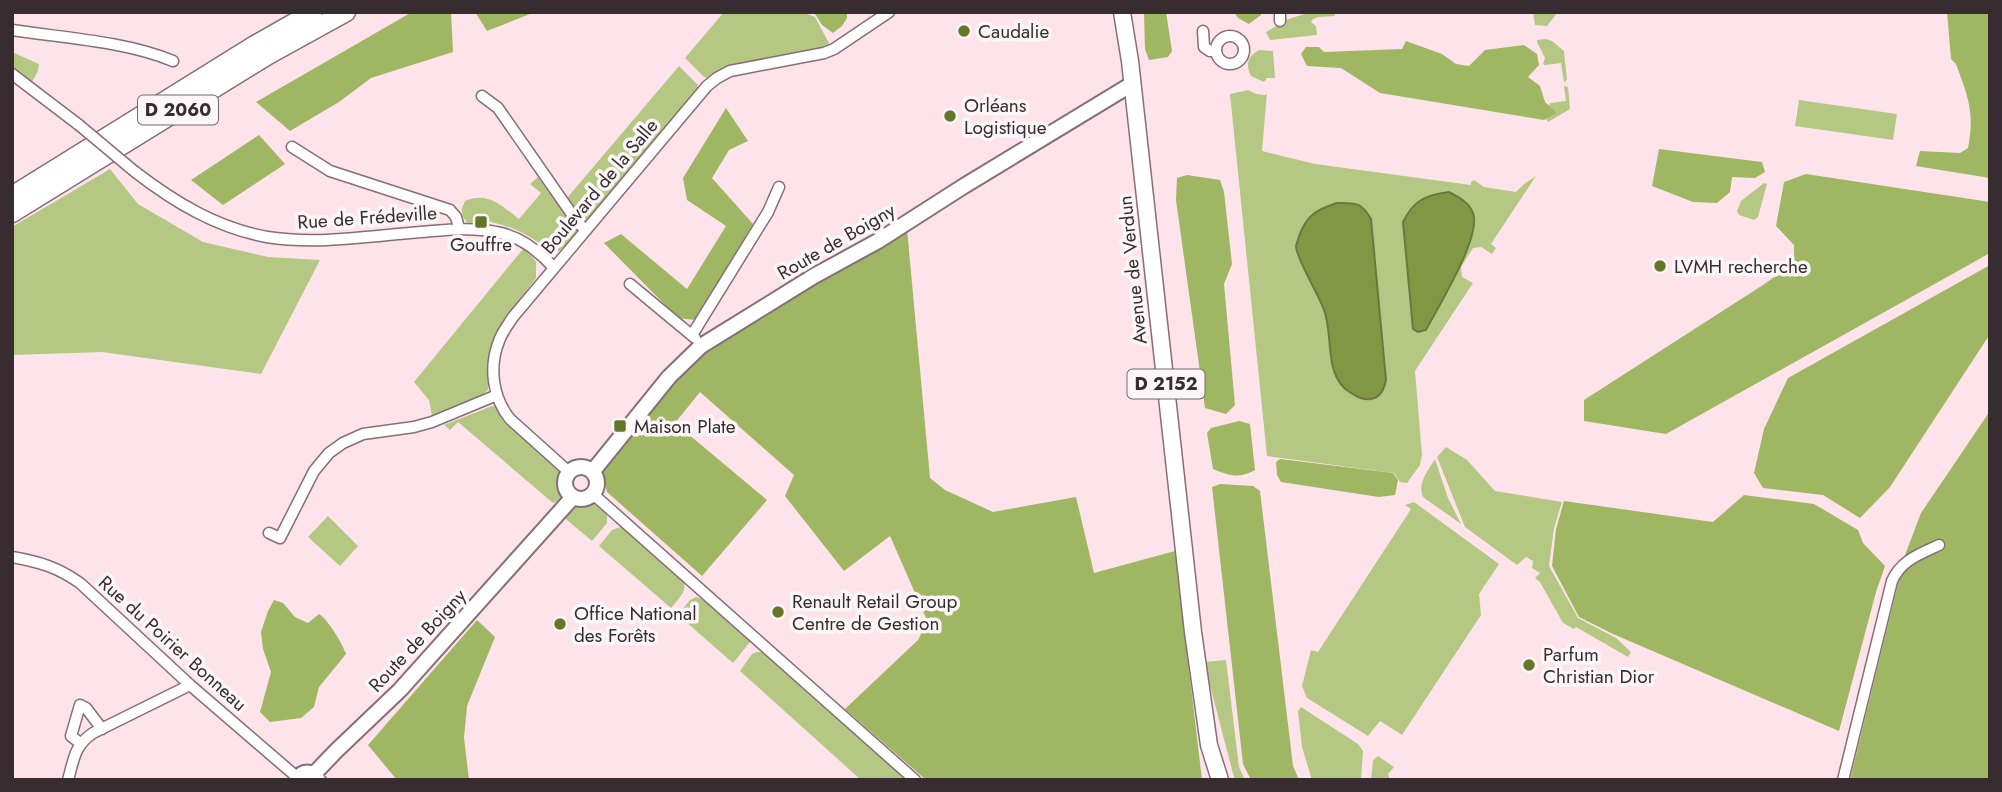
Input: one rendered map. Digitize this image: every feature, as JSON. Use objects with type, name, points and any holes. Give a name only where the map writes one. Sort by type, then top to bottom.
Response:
[{"type":"highway","name":"D 2060","points":[[12,196],[313,12]]},
{"type":"highway","name":"D 2060","points":[[12,213],[268,55],[346,12]]},
{"type":"main road","name":"Avenue de Verdun","points":[[1122,12],[1130,61],[1193,632],[1209,745],[1220,780]]},
{"type":"main road","name":"Avenue de Verdun","points":[[1130,61],[1131,12]]},
{"type":"main road","name":"Avenue de Verdun","points":[[1201,684],[1231,780]]},
{"type":"street","name":"Boulevard de la Salle","points":[[569,472],[510,419],[497,395],[492,371],[500,338],[513,317],[696,97],[717,78],[730,71],[824,53],[889,12]]},
{"type":"street","points":[[12,30],[118,46],[156,54],[173,61]]},
{"type":"street","points":[[1203,31],[1204,47],[1216,51]]},
{"type":"street","name":"Rue de Frédeville","points":[[12,74],[159,191],[219,223],[265,236],[294,240],[458,228],[496,232],[530,246],[554,268]]},
{"type":"street","name":"Route de Boigny","points":[[593,471],[697,341],[878,241],[1132,84]]},
{"type":"street","points":[[482,96],[498,108],[578,223],[586,230]]},
{"type":"street","points":[[292,147],[330,171],[450,209],[456,216],[458,228]]},
{"type":"street","points":[[630,284],[697,341],[779,187]]},
{"type":"street","points":[[269,533],[279,538],[314,471],[329,453],[343,443],[363,434],[432,422],[497,395]]},
{"type":"street","points":[[578,467],[593,471],[598,480],[593,494],[582,499],[573,497],[565,486],[569,472],[578,467]]},
{"type":"street","points":[[593,494],[915,780]]},
{"type":"street","name":"Route de Boigny","points":[[316,777],[335,751],[400,690],[573,497]]},
{"type":"street","points":[[1843,780],[1895,573],[1904,563],[1939,545]]},
{"type":"street","name":"Rue du Poirier Bonneau","points":[[12,556],[49,565],[65,573],[87,590],[298,779]]},
{"type":"street","points":[[68,780],[80,743],[102,729],[190,685]]},
{"type":"street","points":[[80,743],[71,736],[80,705],[86,708],[102,729]]},
{"type":"street","points":[[298,779],[307,772],[316,777]]},
{"type":"shaded area","points":[[412,12],[451,12],[453,52],[371,78],[339,102],[290,131],[256,102]]},
{"type":"shaded area","points":[[475,12],[535,12],[487,31]]},
{"type":"shaded area","points":[[724,12],[803,12],[815,17],[830,45],[704,77],[685,58]]},
{"type":"shaded area","points":[[811,12],[847,12],[847,18],[833,33]]},
{"type":"shaded area","points":[[1144,12],[1166,12],[1172,51],[1168,57],[1149,60],[1145,49]]},
{"type":"shaded area","points":[[1234,12],[1261,12],[1261,15],[1249,24],[1238,18]]},
{"type":"shaded area","points":[[1310,12],[1334,12],[1335,16],[1312,20],[1317,35],[1270,40],[1266,32],[1286,20]]},
{"type":"shaded area","points":[[1533,12],[1558,12],[1547,26],[1535,25]]},
{"type":"shaded area","points":[[1947,12],[1990,12],[1990,178],[1916,166],[1920,151],[1960,153],[1968,148],[1971,124],[1969,105],[1956,64],[1951,59]]},
{"type":"shaded area","points":[[1546,39],[1564,51],[1567,80],[1564,82],[1561,63],[1543,64],[1545,58],[1537,40]]},
{"type":"shaded area","points":[[1406,41],[1442,54],[1456,64],[1469,66],[1485,50],[1524,45],[1537,54],[1539,65],[1528,77],[1540,86],[1545,102],[1557,113],[1544,120],[1380,93],[1341,68],[1307,66],[1301,54],[1306,47],[1319,47],[1324,52],[1402,49]]},
{"type":"shaded area","points":[[1259,50],[1273,51],[1275,78],[1267,78],[1264,82],[1251,76],[1248,68],[1250,58]]},
{"type":"shaded area","points":[[12,52],[39,64],[32,82],[12,69]]},
{"type":"shaded area","points":[[679,66],[698,85],[697,89],[589,219],[585,221],[580,218],[567,198]]},
{"type":"shaded area","points":[[1564,86],[1568,87],[1570,109],[1548,122],[1546,119],[1557,113],[1549,106],[1550,103],[1566,101]]},
{"type":"shaded area","points":[[1248,90],[1256,94],[1266,95],[1267,92],[1262,151],[1315,164],[1471,185],[1474,180],[1484,187],[1516,192],[1536,176],[1491,244],[1496,248],[1492,254],[1481,247],[1473,248],[1461,267],[1462,277],[1473,283],[1415,371],[1422,455],[1420,465],[1407,483],[1400,482],[1394,473],[1267,456],[1230,94]]},
{"type":"shaded area","points":[[1799,100],[1897,114],[1893,140],[1795,126]]},
{"type":"shaded area","points":[[726,108],[748,141],[729,150],[712,178],[753,224],[695,320],[678,318],[604,243],[621,234],[687,289],[726,226],[687,200],[683,178]]},
{"type":"shaded area","points":[[259,135],[285,164],[223,205],[191,180]]},
{"type":"shaded area","points":[[1659,149],[1762,162],[1765,172],[1755,178],[1732,177],[1730,192],[1717,203],[1693,202],[1652,186]]},
{"type":"shaded area","points":[[110,169],[138,204],[203,242],[268,257],[320,260],[261,374],[102,352],[12,355],[12,227]]},
{"type":"shaded area","points":[[1806,174],[1990,202],[1990,253],[1666,434],[1584,421],[1584,400],[1794,263],[1794,245],[1776,226],[1784,182]]},
{"type":"shaded area","points":[[1187,175],[1220,180],[1224,192],[1232,264],[1224,284],[1235,405],[1226,414],[1205,408],[1176,200],[1177,178]]},
{"type":"shaded area","points":[[538,177],[577,230],[577,234],[559,251],[507,226],[479,220],[478,225],[469,224],[464,219],[462,211],[465,201],[481,198],[494,201],[519,219],[541,193],[530,184]]},
{"type":"shaded area","points":[[1764,183],[1767,184],[1758,217],[1754,220],[1739,215],[1737,211],[1741,201]]},
{"type":"shaded area","points":[[1449,192],[1463,200],[1473,213],[1471,238],[1457,272],[1426,330],[1418,332],[1413,329],[1403,222],[1421,200]]},
{"type":"shaded area","points":[[1337,203],[1357,205],[1364,209],[1371,219],[1386,380],[1382,392],[1371,399],[1363,399],[1351,393],[1336,377],[1324,310],[1297,252],[1296,246],[1302,229],[1309,218]]},
{"type":"shaded area","points":[[907,229],[930,478],[945,490],[993,512],[1076,497],[1094,573],[1175,551],[1202,780],[926,780],[845,709],[918,640],[924,628],[926,618],[890,536],[844,571],[785,496],[794,475],[700,392],[675,423],[767,500],[702,576],[607,492],[601,469],[705,349]]},
{"type":"shaded area","points":[[523,249],[536,262],[536,278],[511,311],[492,347],[488,390],[481,396],[432,416],[429,400],[414,382]]},
{"type":"shaded area","points":[[1990,265],[1990,334],[1890,487],[1860,518],[1823,495],[1763,488],[1754,473],[1764,429],[1788,378]]},
{"type":"shaded area","points":[[492,406],[497,407],[516,431],[559,471],[563,485],[560,500],[553,503],[458,422],[450,430],[444,425]]},
{"type":"shaded area","points":[[1990,411],[1990,780],[1850,780],[1905,555],[1921,513]]},
{"type":"shaded area","points":[[1239,421],[1250,424],[1255,470],[1234,476],[1213,469],[1207,433],[1211,428]]},
{"type":"shaded area","points":[[1446,447],[1467,460],[1495,491],[1562,502],[1554,528],[1549,566],[1578,618],[1616,638],[1631,652],[1628,657],[1576,627],[1574,629],[1563,623],[1540,582],[1535,578],[1540,573],[1532,568],[1533,561],[1526,557],[1517,565],[1465,527],[1437,457]]},
{"type":"shaded area","points":[[1280,459],[1393,473],[1398,480],[1395,495],[1379,497],[1281,482],[1277,475],[1276,462]]},
{"type":"shaded area","points":[[1435,459],[1448,498],[1461,524],[1423,497],[1422,482]]},
{"type":"shaded area","points":[[1220,484],[1253,486],[1260,491],[1293,766],[1299,780],[1251,780],[1243,764],[1212,487]]},
{"type":"shaded area","points":[[1744,495],[1814,504],[1858,530],[1863,543],[1885,566],[1839,731],[1579,617],[1552,566],[1556,529],[1564,501],[1713,522]]},
{"type":"shaded area","points":[[575,502],[593,503],[607,513],[607,523],[592,541],[561,515]]},
{"type":"shaded area","points":[[1414,502],[1499,564],[1479,594],[1481,615],[1402,735],[1380,721],[1368,736],[1307,698],[1302,686],[1311,650],[1318,652],[1411,509],[1405,505]]},
{"type":"shaded area","points":[[328,516],[358,546],[340,566],[308,537]]},
{"type":"shaded area","points":[[625,528],[683,578],[684,591],[671,608],[599,546],[612,530]]},
{"type":"shaded area","points":[[696,597],[706,600],[749,637],[750,642],[733,663],[678,615],[690,600]]},
{"type":"shaded area","points":[[274,600],[283,603],[295,617],[308,623],[319,614],[335,632],[346,654],[319,687],[314,707],[301,718],[270,722],[260,712],[271,672],[263,649],[261,632]]},
{"type":"shaded area","points":[[477,620],[495,637],[467,706],[464,738],[469,780],[397,780],[368,745]]},
{"type":"shaded area","points":[[764,652],[908,780],[861,780],[740,671],[752,654]]},
{"type":"shaded area","points":[[1226,660],[1239,767],[1245,780],[1235,780],[1204,662]]},
{"type":"shaded area","points":[[1301,707],[1358,744],[1363,751],[1361,780],[1312,780],[1302,747],[1298,711]]},
{"type":"shaded area","points":[[1378,756],[1394,767],[1388,774],[1390,780],[1371,780],[1373,760]]},
{"type":"place","name":"Caudalie","points":[[964,31]]},
{"type":"place","name":"Orléans Logistique","points":[[950,116]]},
{"type":"place","name":"Gouffre","points":[[481,222]]},
{"type":"place","name":"LVMH recherche","points":[[1660,266]]},
{"type":"place","name":"Maison Plate","points":[[620,426]]},
{"type":"place","name":"Renault Retail Group Centre de Gestion","points":[[778,612]]},
{"type":"place","name":"Office National des Forêts","points":[[560,624]]},
{"type":"place","name":"Parfum Christian Dior","points":[[1529,665]]}]
